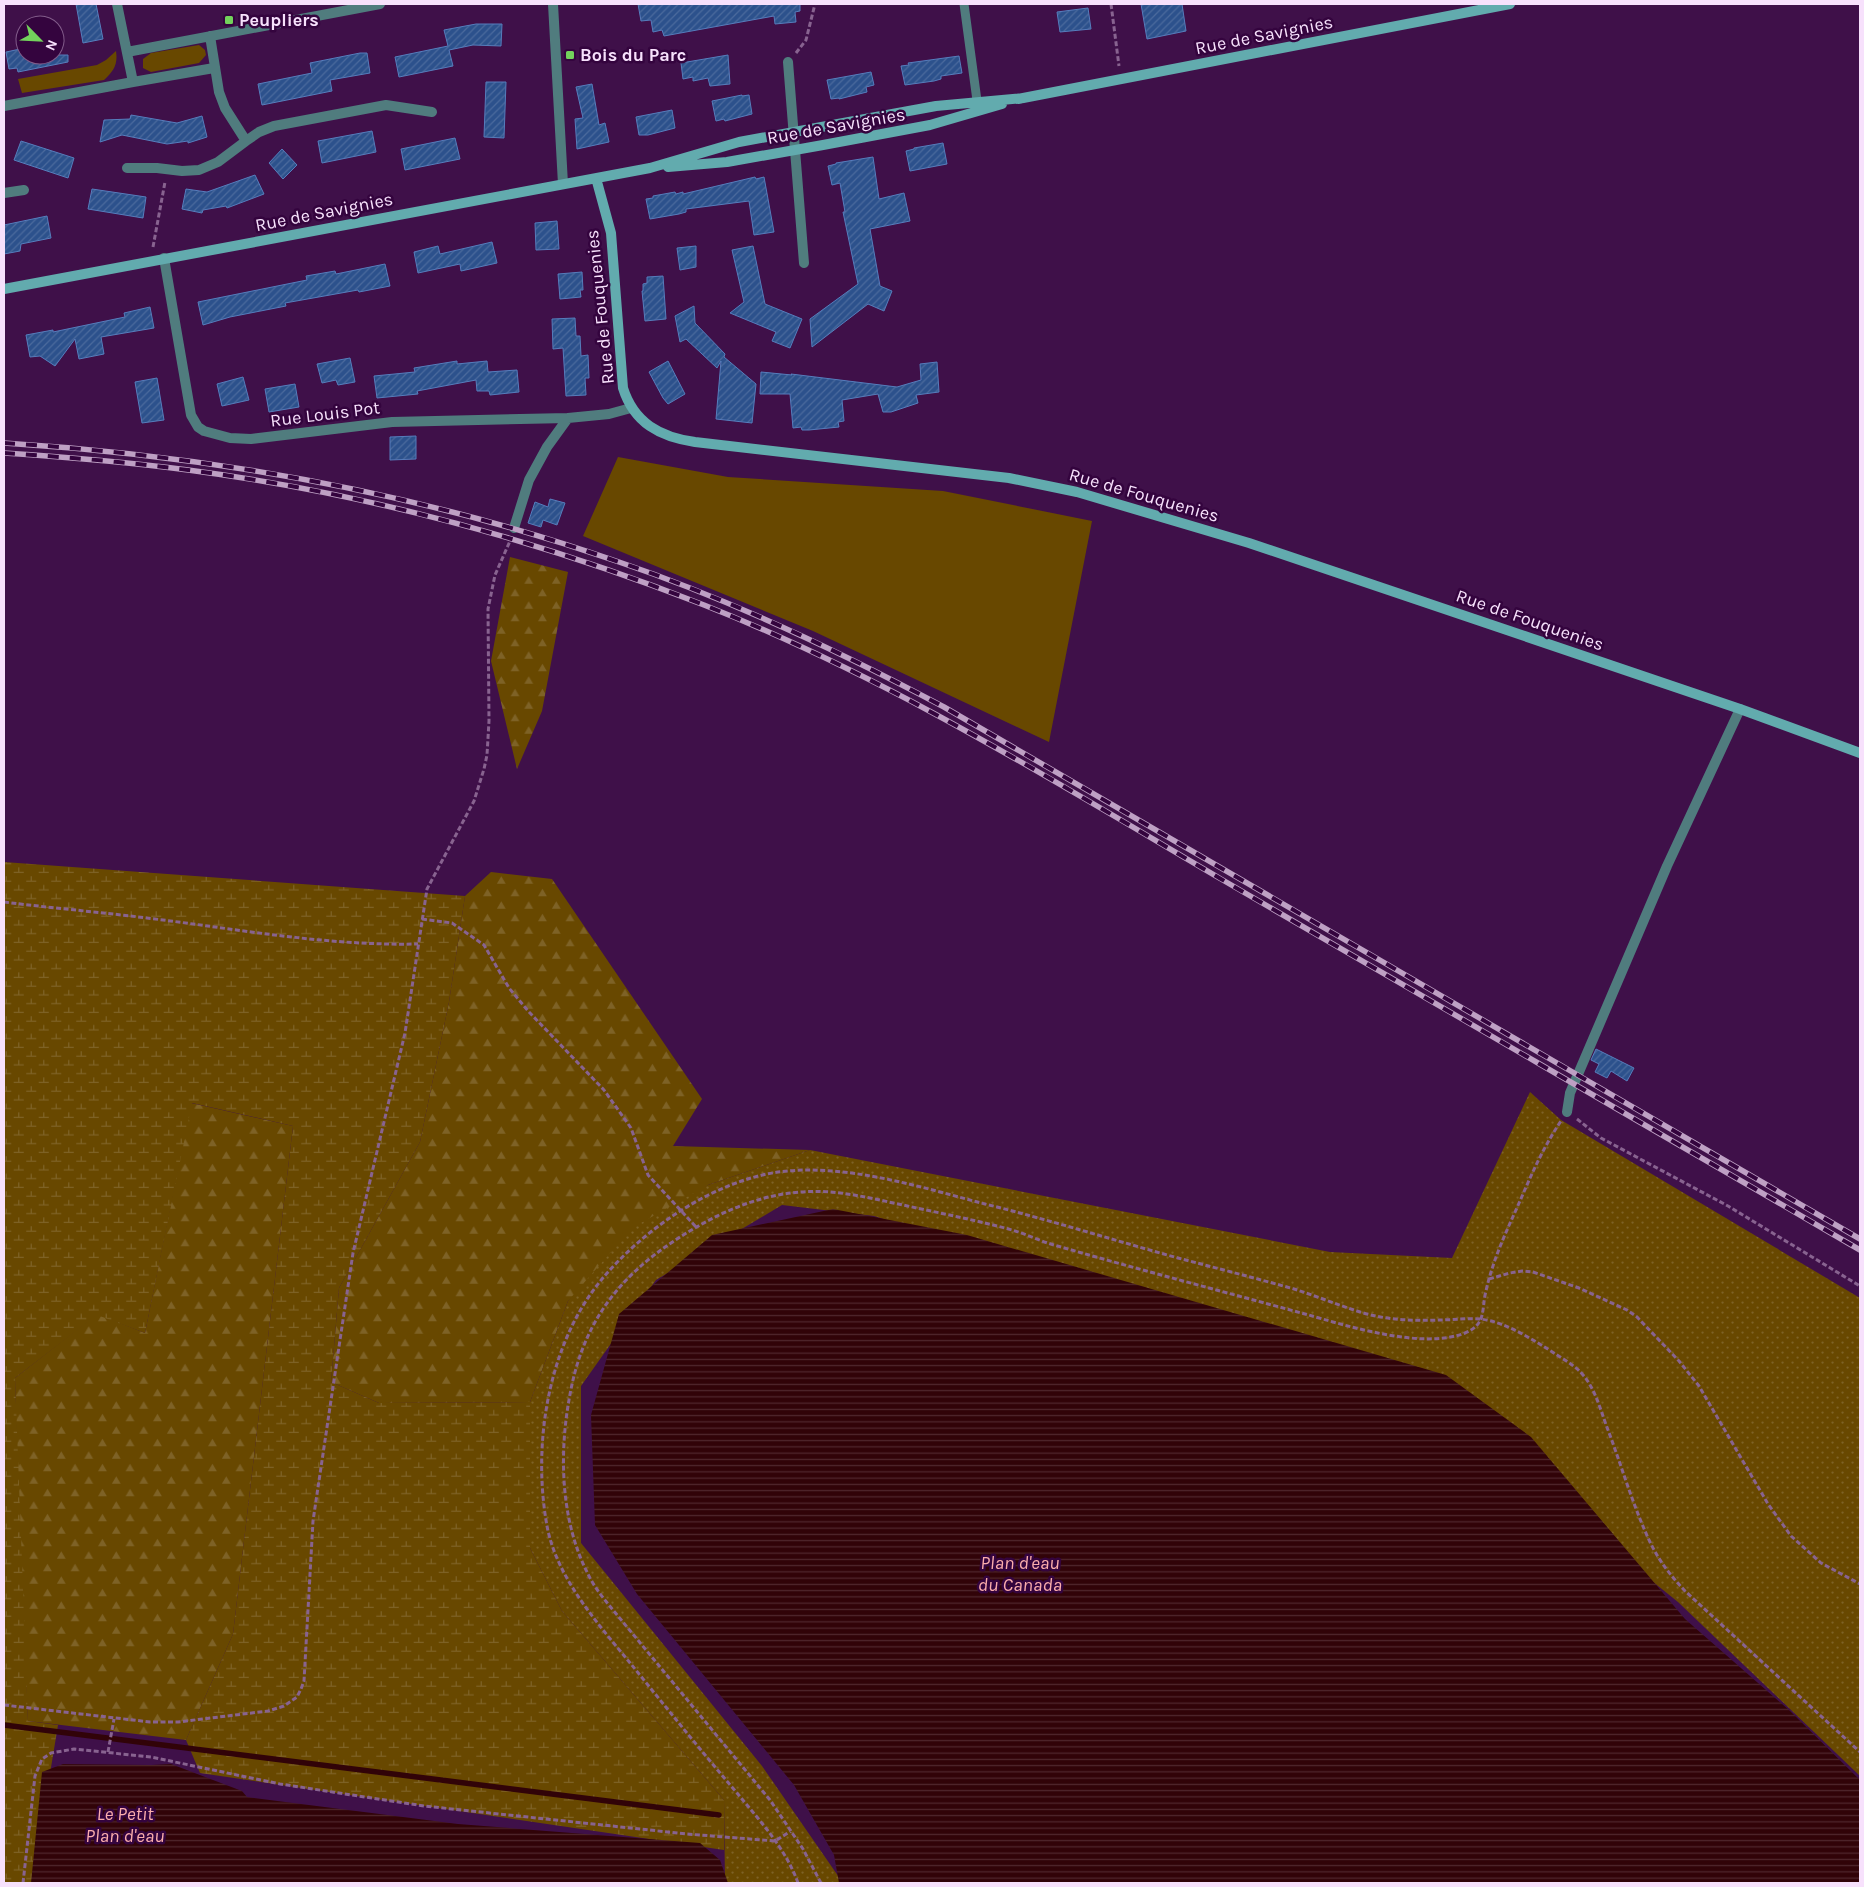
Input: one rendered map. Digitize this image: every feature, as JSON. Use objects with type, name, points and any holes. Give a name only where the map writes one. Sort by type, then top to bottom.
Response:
[{"type":"street","points":[[117,4],[133,82]]},
{"type":"street","points":[[127,52],[380,4]]},
{"type":"street","points":[[553,4],[563,184]]},
{"type":"street","name":"Rue de Savignies","points":[[4,289],[650,168],[739,142],[936,106],[978,106],[1024,98],[1510,4]]},
{"type":"street","points":[[210,36],[214,68],[222,101],[246,141]]},
{"type":"street","points":[[788,62],[804,263]]},
{"type":"street","points":[[4,106],[214,68]]},
{"type":"street","points":[[127,168],[191,171],[204,168],[227,156],[259,132],[274,126],[377,106],[398,106],[432,112]]},
{"type":"street","name":"Rue de Savignies","points":[[650,168],[713,164],[930,125],[978,106]]},
{"type":"street","name":"Rue de Fouquenies","points":[[596,178],[611,233],[621,376],[625,393],[631,408],[651,427],[671,437],[682,440],[1009,478],[1076,492],[1249,543],[1740,709],[1860,753]]},
{"type":"street","points":[[4,193],[24,190]]},
{"type":"street","name":"Rue Louis Pot","points":[[164,258],[191,414],[198,427],[212,435],[251,439],[392,422],[601,416],[631,408]]},
{"type":"street","points":[[514,528],[529,480],[547,446],[568,418]]},
{"type":"street","points":[[1567,1112],[1568,1099],[1574,1084],[1663,876],[1740,709]]},
{"type":"lane","points":[[964,4],[978,106]]},
{"type":"path","points":[[788,62],[806,40],[815,4]]},
{"type":"path","points":[[1111,4],[1121,79]]},
{"type":"path","points":[[152,260],[167,169]]},
{"type":"path","points":[[4,1705],[150,1722],[178,1722],[268,1711],[292,1702],[302,1689],[313,1521],[349,1275],[364,1202],[405,1033],[425,898],[431,881],[474,801],[484,769],[487,755],[489,721],[488,609],[495,576],[514,528]]},
{"type":"path","points":[[4,902],[146,918],[311,940],[376,945],[418,944]]},
{"type":"path","points":[[422,919],[452,923],[484,945],[509,988],[529,1012],[604,1090],[631,1128],[648,1174],[696,1227]]},
{"type":"path","points":[[821,1883],[814,1868],[770,1800],[613,1610],[589,1578],[576,1548],[568,1520],[564,1490],[565,1430],[572,1385],[580,1354],[587,1337],[602,1310],[638,1268],[663,1248],[696,1227],[753,1201],[769,1196],[802,1191],[829,1191],[1002,1227],[1048,1243],[1311,1316],[1406,1338],[1430,1340],[1459,1335],[1476,1327],[1482,1319],[1483,1302],[1500,1247],[1548,1140],[1567,1112],[1601,1138],[1728,1206],[1860,1286]]},
{"type":"path","points":[[798,1883],[792,1866],[775,1841],[632,1666],[573,1589],[554,1553],[547,1526],[543,1494],[543,1441],[550,1390],[565,1340],[575,1317],[588,1295],[614,1265],[639,1242],[683,1211],[720,1189],[780,1172],[814,1170],[905,1183],[1048,1220],[1296,1290],[1372,1316],[1421,1321],[1482,1319],[1521,1334],[1575,1366],[1591,1387],[1647,1536],[1668,1572],[1706,1610],[1860,1752]]},
{"type":"path","points":[[1489,1280],[1510,1272],[1533,1272],[1579,1288],[1627,1310],[1637,1317],[1679,1360],[1699,1386],[1768,1504],[1791,1536],[1821,1563],[1860,1584]]},
{"type":"path","points":[[108,1752],[114,1718]]},
{"type":"path","points":[[23,1883],[35,1776],[42,1759],[61,1751],[74,1750],[151,1757],[297,1787],[424,1806],[688,1834],[775,1841],[791,1831]]},
{"type":"green space","points":[[199,45],[205,50],[206,55],[199,63],[151,72],[143,68],[143,59],[151,53]]},
{"type":"green space","points":[[116,51],[115,67],[104,80],[22,93],[18,79],[97,65]]},
{"type":"green space","points":[[618,457],[728,477],[943,491],[1092,521],[1049,742],[813,631],[583,536]]},
{"type":"green space","points":[[510,557],[568,572],[542,711],[517,769],[491,661]]},
{"type":"green space","points":[[4,862],[465,896],[449,1002],[420,1142],[339,1288],[331,1382],[379,1403],[530,1402],[530,1548],[562,1611],[724,1800],[724,1850],[200,1773],[186,1740],[233,1634],[293,1126],[192,1103],[145,1333],[97,1315],[15,1378],[28,1721],[58,1725],[32,1883],[4,1883]]},
{"type":"green space","points":[[491,872],[552,879],[702,1099],[673,1146],[810,1150],[708,1185],[568,1301],[530,1402],[379,1403],[331,1382],[339,1288],[420,1142],[449,1002],[465,896]]},
{"type":"green space","points":[[1530,1092],[1561,1120],[1860,1298],[1860,1776],[1678,1602],[1427,1400],[1360,1370],[874,1216],[782,1205],[656,1280],[581,1386],[581,1543],[762,1766],[843,1883],[725,1883],[724,1800],[562,1611],[530,1548],[530,1402],[568,1301],[632,1228],[708,1185],[810,1150],[1330,1252],[1452,1258]]},
{"type":"green space","points":[[191,1103],[293,1126],[233,1634],[186,1740],[28,1721],[19,1554],[15,1378],[97,1314],[145,1333]]},
{"type":"water","name":"Plan d'eau du Canada","points":[[833,1209],[967,1235],[1446,1375],[1531,1437],[1685,1619],[1789,1710],[1860,1780],[1860,1883],[839,1883],[834,1855],[794,1785],[637,1594],[595,1525],[591,1415],[619,1314],[712,1235]]},
{"type":"water","name":"Le Petit Plan d'eau","points":[[63,1764],[171,1764],[242,1791],[247,1797],[458,1824],[700,1843],[720,1860],[728,1883],[31,1883],[42,1772]]},
{"type":"building","points":[[76,4],[96,4],[103,39],[83,43]]},
{"type":"building","points":[[638,4],[800,4],[800,11],[795,12],[796,22],[775,24],[774,16],[664,36],[662,30],[653,32],[651,20],[641,21]]},
{"type":"building","points":[[1141,4],[1182,4],[1186,31],[1147,39]]},
{"type":"building","points":[[1088,8],[1091,29],[1060,32],[1057,12]]},
{"type":"building","points":[[476,24],[502,24],[501,46],[473,45],[449,50],[453,66],[399,77],[395,57],[448,46],[444,30]]},
{"type":"building","points":[[15,50],[15,65],[53,65],[18,72],[17,68],[9,69],[6,52]]},
{"type":"building","points":[[367,53],[370,73],[330,80],[332,91],[262,105],[258,84],[312,73],[310,63]]},
{"type":"building","points":[[65,55],[68,55],[68,62],[65,63]]},
{"type":"building","points":[[728,55],[730,84],[710,86],[708,78],[693,81],[693,77],[683,79],[681,63]]},
{"type":"building","points":[[959,56],[962,73],[941,76],[941,79],[934,81],[905,85],[901,66],[909,65],[908,63]]},
{"type":"building","points":[[871,72],[874,85],[866,87],[867,92],[839,99],[831,99],[827,80]]},
{"type":"building","points":[[486,82],[506,82],[504,138],[484,137]]},
{"type":"building","points":[[592,84],[599,125],[605,123],[609,142],[577,149],[575,119],[583,118],[576,87]]},
{"type":"building","points":[[749,95],[752,114],[725,121],[724,119],[716,121],[712,101]]},
{"type":"building","points":[[672,110],[675,128],[648,135],[639,135],[636,117]]},
{"type":"building","points":[[131,115],[177,123],[202,116],[207,137],[188,143],[188,141],[167,144],[122,135],[100,142],[104,120],[130,119]]},
{"type":"building","points":[[372,131],[376,152],[322,163],[318,141]]},
{"type":"building","points":[[455,138],[460,159],[405,170],[401,149]]},
{"type":"building","points":[[21,141],[74,158],[68,178],[14,160]]},
{"type":"building","points":[[943,143],[947,164],[910,171],[906,151]]},
{"type":"building","points":[[282,149],[297,165],[283,179],[269,163]]},
{"type":"building","points":[[873,157],[879,199],[904,193],[910,221],[870,229],[880,286],[892,291],[884,311],[868,304],[812,347],[810,319],[858,284],[843,212],[845,212],[840,183],[832,185],[828,166]]},
{"type":"building","points":[[255,175],[264,194],[227,208],[226,206],[203,210],[202,213],[182,209],[186,189],[207,192]]},
{"type":"building","points":[[755,177],[756,179],[764,177],[774,232],[754,235],[749,201],[686,209],[686,212],[679,214],[650,219],[646,199],[653,198],[653,196],[675,192],[676,194],[683,192],[683,194]]},
{"type":"building","points":[[92,189],[146,197],[143,218],[88,209]]},
{"type":"building","points":[[47,216],[51,238],[21,244],[20,251],[4,254],[4,225]]},
{"type":"building","points":[[557,221],[559,249],[536,250],[535,223]]},
{"type":"building","points":[[492,242],[497,263],[461,271],[460,264],[418,273],[414,252],[438,246],[440,254]]},
{"type":"building","points":[[696,246],[696,267],[680,270],[677,248]]},
{"type":"building","points":[[753,246],[765,304],[802,319],[790,348],[772,341],[776,332],[730,313],[744,302],[732,250]]},
{"type":"building","points":[[385,264],[390,286],[285,303],[286,306],[230,317],[203,325],[198,302],[307,280],[306,276],[335,271],[336,274]]},
{"type":"building","points":[[582,272],[583,290],[580,290],[581,297],[560,299],[558,274]]},
{"type":"building","points":[[663,276],[666,319],[645,321],[643,284],[647,283],[647,277]]},
{"type":"building","points":[[694,306],[695,323],[725,354],[724,357],[756,384],[752,423],[716,419],[721,361],[717,368],[686,339],[680,342],[675,316]]},
{"type":"building","points":[[150,307],[154,328],[101,337],[104,354],[79,359],[75,339],[55,366],[40,356],[30,357],[26,335],[53,330],[53,332],[125,317],[124,313]]},
{"type":"building","points":[[575,318],[576,336],[580,336],[581,356],[588,355],[589,378],[585,378],[586,395],[566,396],[563,348],[553,349],[552,319]]},
{"type":"building","points":[[350,358],[355,382],[338,385],[336,380],[322,383],[317,364]]},
{"type":"building","points":[[457,361],[457,364],[487,361],[488,372],[517,370],[519,392],[490,395],[489,391],[477,391],[476,380],[417,391],[418,394],[377,398],[374,376],[415,372],[414,368]]},
{"type":"building","points":[[668,361],[685,394],[668,404],[649,372]]},
{"type":"building","points":[[937,362],[939,392],[916,395],[918,403],[891,412],[883,412],[878,394],[842,400],[844,421],[838,422],[839,427],[809,430],[802,430],[801,427],[793,428],[790,394],[760,394],[761,372],[897,387],[921,380],[920,364]]},
{"type":"building","points":[[243,377],[249,400],[222,406],[217,384]]},
{"type":"building","points":[[157,378],[164,420],[142,423],[135,382]]},
{"type":"building","points":[[295,384],[299,407],[269,412],[265,389]]},
{"type":"building","points":[[416,436],[416,459],[390,460],[390,437]]},
{"type":"building","points":[[550,499],[565,503],[557,525],[543,520],[541,527],[528,523],[535,502],[548,507]]},
{"type":"building","points":[[1596,1049],[1634,1068],[1627,1081],[1611,1071],[1607,1078],[1595,1072],[1599,1064],[1591,1060]]},
{"type":"waterway","points":[[4,1725],[719,1815]]},
{"type":"railway","points":[[4,443],[160,457],[238,468],[392,497],[468,516],[619,562],[744,610],[865,666],[944,707],[1860,1239]]},
{"type":"railway","points":[[4,453],[188,470],[320,492],[385,506],[450,522],[578,560],[641,581],[771,633],[837,664],[967,731],[1860,1250]]},
{"type":"place","name":"Peupliers","points":[[229,20]]},
{"type":"place","name":"Bois du Parc","points":[[570,55]]}]
